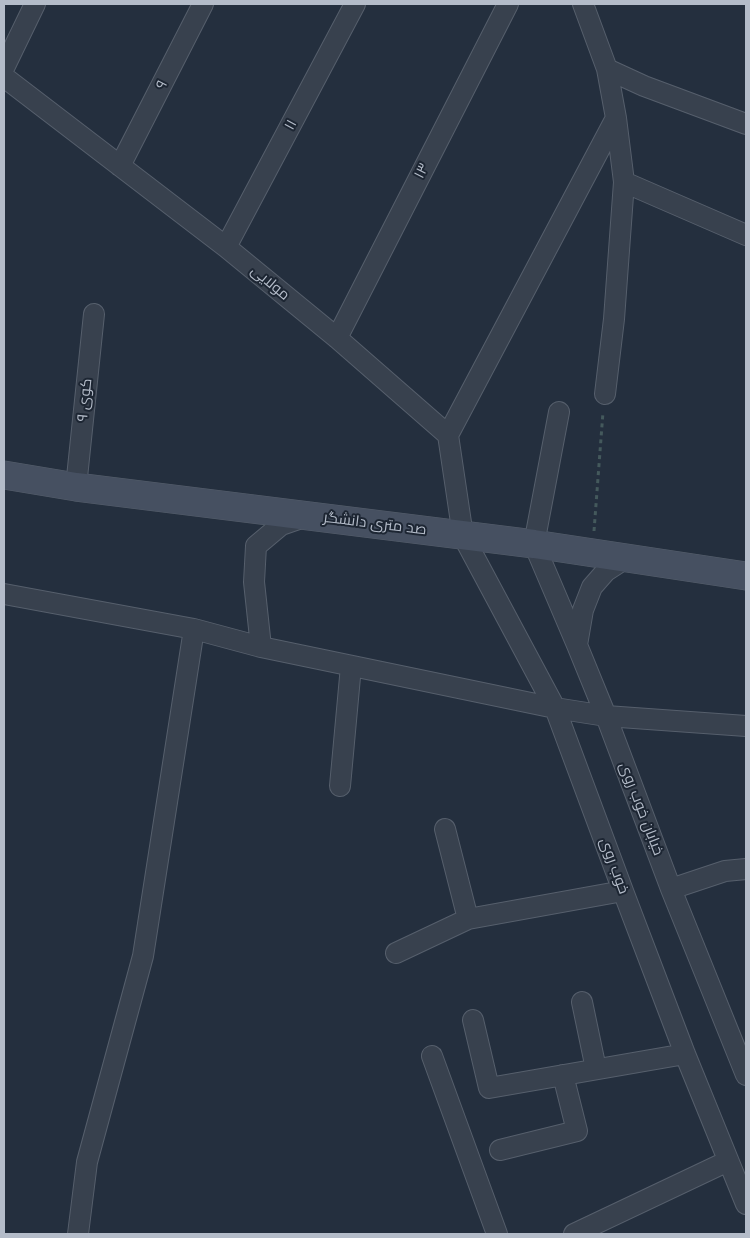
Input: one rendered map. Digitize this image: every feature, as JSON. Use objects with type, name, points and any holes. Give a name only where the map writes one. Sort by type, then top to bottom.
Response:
[{"type":"main road","name":"صد متری دانشگر","points":[[4,475],[76,487],[534,544],[746,576]]},
{"type":"street","points":[[4,68],[35,4]]},
{"type":"street","name":"۹","points":[[120,166],[203,4]]},
{"type":"street","name":"۱۱","points":[[226,246],[355,4]]},
{"type":"street","name":"۱۳","points":[[337,338],[508,4]]},
{"type":"street","points":[[583,4],[608,69],[624,182],[614,319],[605,394]]},
{"type":"street","points":[[608,69],[644,86],[746,124]]},
{"type":"street","name":"مولایی","points":[[4,77],[226,246],[337,338],[448,435]]},
{"type":"street","points":[[463,536],[448,435],[616,118]]},
{"type":"street","points":[[624,182],[746,235]]},
{"type":"street","name":"کوی ۹","points":[[76,487],[94,314]]},
{"type":"street","points":[[534,544],[559,412]]},
{"type":"street","points":[[261,647],[254,582],[256,546],[281,525],[308,516]]},
{"type":"street","name":"خوب روی","points":[[463,536],[555,708],[685,1054],[746,1204]]},
{"type":"street","name":"خیابان خوب روی","points":[[534,544],[606,716],[671,889],[744,1065]]},
{"type":"street","points":[[577,645],[583,610],[592,587],[606,572],[626,558]]},
{"type":"street","points":[[4,594],[194,630],[261,647],[555,708],[606,716],[746,726]]},
{"type":"street","points":[[78,1234],[87,1162],[143,956],[194,630]]},
{"type":"street","points":[[340,786],[351,666]]},
{"type":"street","points":[[445,830],[468,919]]},
{"type":"street","points":[[671,889],[725,871],[746,869]]},
{"type":"street","points":[[396,953],[468,919],[623,891]]},
{"type":"street","points":[[582,1002],[596,1070]]},
{"type":"street","points":[[473,1020],[489,1088],[685,1054]]},
{"type":"street","points":[[432,1056],[497,1234]]},
{"type":"street","points":[[500,1150],[577,1131],[563,1075]]},
{"type":"street","points":[[574,1234],[728,1161]]},
{"type":"path","points":[[592,554],[605,394]]}]
